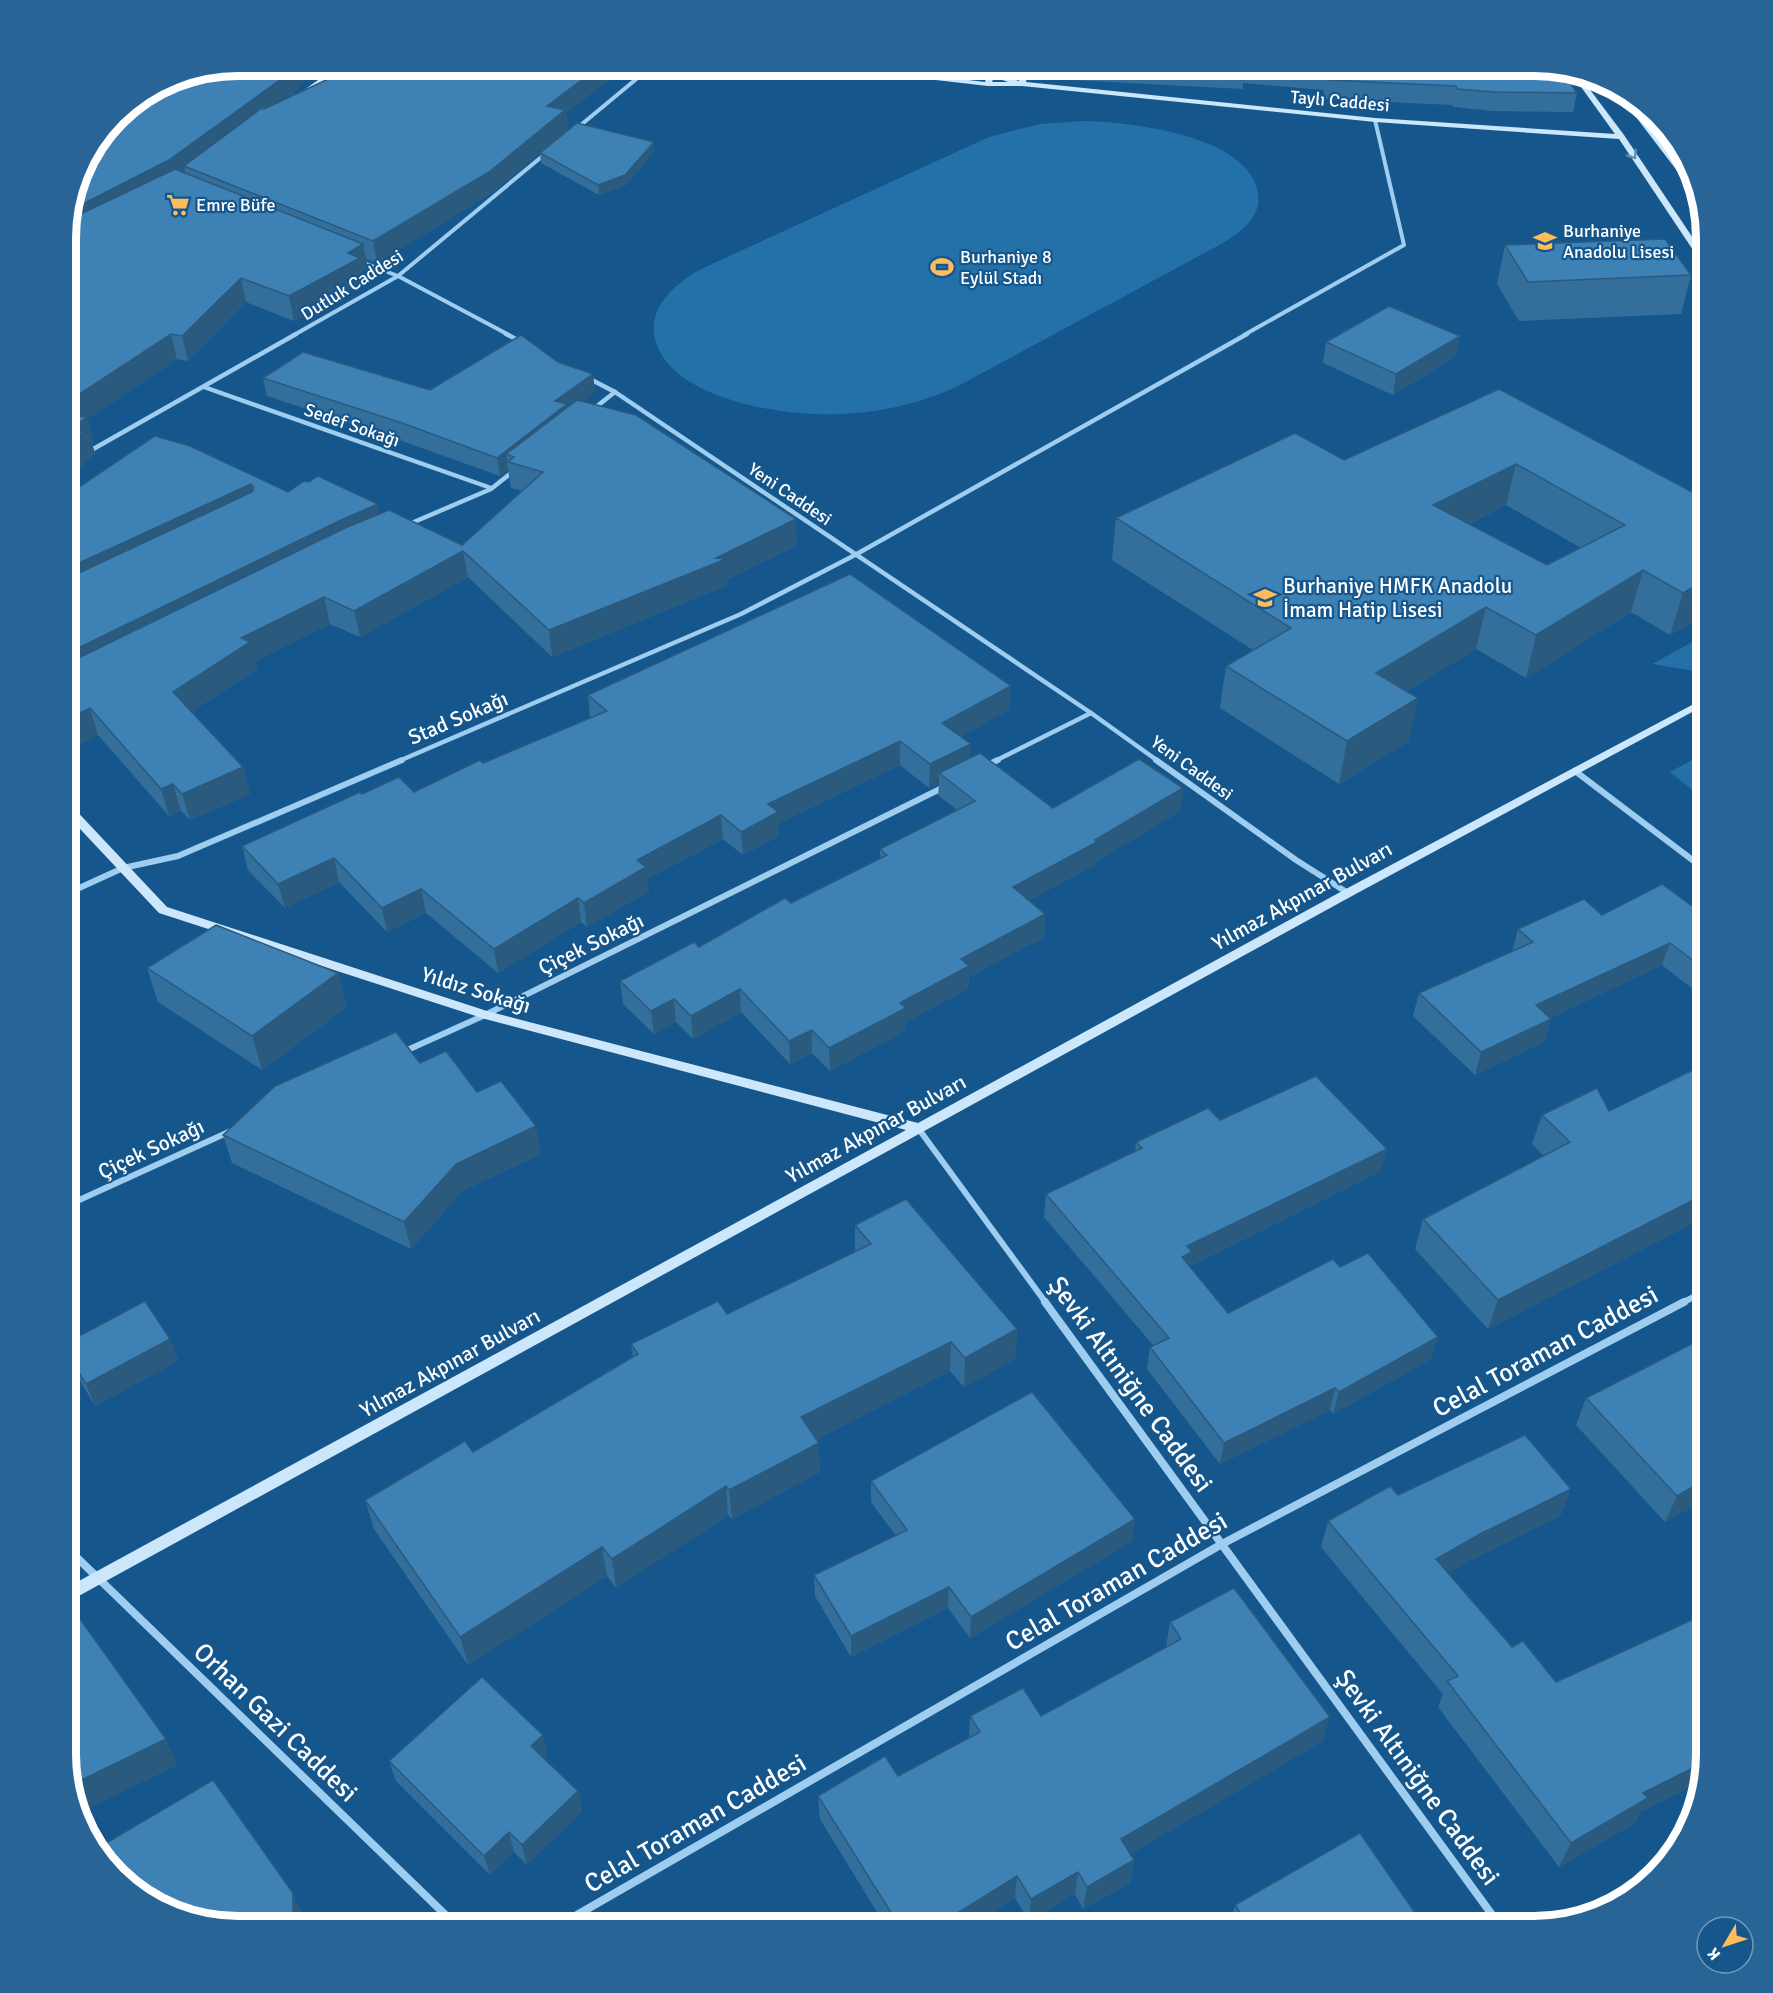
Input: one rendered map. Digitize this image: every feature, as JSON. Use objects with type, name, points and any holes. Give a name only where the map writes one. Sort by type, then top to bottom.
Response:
[{"type":"main road","points":[[304,94],[329,76]]},
{"type":"main road","name":"Taylı Caddesi","points":[[923,77],[988,84],[1022,84],[1375,120],[1621,137]]},
{"type":"main road","points":[[988,84],[991,77]]},
{"type":"main road","name":"Taylı Caddesi","points":[[1007,77],[1022,84]]},
{"type":"main road","points":[[1022,84],[1024,77]]},
{"type":"main road","points":[[1581,84],[1621,137],[1696,249]]},
{"type":"main road","points":[[1640,116],[1682,171]]},
{"type":"main road","name":"Yılmaz Akpınar Bulvarı","points":[[76,1590],[1348,893],[1696,706]]},
{"type":"main road","name":"Yıldız Sokağı","points":[[77,818],[163,910],[485,1015],[918,1128]]},
{"type":"street","points":[[570,134],[640,76]]},
{"type":"street","name":"Stad Sokağı","points":[[77,889],[123,868],[178,856],[741,614],[855,555],[1404,245],[1375,120]]},
{"type":"street","name":"Dutluk Caddesi","points":[[86,453],[398,276],[552,149]]},
{"type":"street","points":[[354,258],[398,276],[532,348]]},
{"type":"street","name":"Yeni Caddesi","points":[[584,375],[615,392],[1091,713],[1296,860],[1348,893]]},
{"type":"street","name":"Sedef Sokağı","points":[[204,387],[491,489]]},
{"type":"street","points":[[588,413],[615,392]]},
{"type":"street","points":[[403,527],[491,489],[518,468]]},
{"type":"street","points":[[985,766],[1091,713]]},
{"type":"street","points":[[1575,771],[1696,863]]},
{"type":"street","name":"Çiçek Sokağı","points":[[399,1054],[485,1015],[953,782]]},
{"type":"street","name":"Çiçek Sokağı","points":[[76,1201],[238,1128]]},
{"type":"street","name":"Şevki Altıniğne Caddesi","points":[[918,1128],[1493,1916]]},
{"type":"street","name":"Celal Toraman Caddesi","points":[[575,1916],[1222,1544],[1696,1296]]},
{"type":"street","name":"Orhan Gazi Caddesi","points":[[76,1557],[447,1916]]},
{"type":"shaded area","name":"Burhaniye 8 Eylül Stadı","points":[[1084,121],[1157,129],[1211,145],[1233,157],[1250,173],[1258,193],[1257,209],[1243,229],[1223,243],[960,385],[925,399],[888,409],[814,414],[744,404],[695,385],[675,371],[661,354],[654,333],[654,322],[661,304],[674,288],[699,270],[989,137],[1040,124]]},
{"type":"shaded area","points":[[1696,640],[1696,671],[1652,664]]},
{"type":"shaded area","points":[[1696,758],[1696,793],[1670,772]]},
{"type":"building","points":[[285,76],[169,160],[80,205],[93,167],[104,148],[132,117],[157,98],[186,85],[217,78]]},
{"type":"building","points":[[334,76],[586,76],[547,106],[565,110],[489,172],[373,241],[184,166],[267,104],[264,109]]},
{"type":"building","points":[[1328,77],[1545,77],[1568,81],[1577,93],[1495,92],[1457,89],[1456,86],[1329,80]]},
{"type":"building","points":[[577,123],[654,142],[625,175],[598,185],[540,153]]},
{"type":"building","points":[[175,169],[363,244],[348,253],[360,258],[289,296],[241,278],[182,336],[171,334],[77,396],[78,215]]},
{"type":"building","points":[[1665,239],[1691,275],[1528,282],[1505,245]]},
{"type":"building","points":[[1389,306],[1460,336],[1396,374],[1326,342]]},
{"type":"building","points":[[521,335],[558,362],[593,374],[555,401],[567,404],[497,458],[402,423],[263,378],[303,352],[430,390]]},
{"type":"building","points":[[1499,389],[1696,494],[1696,585],[1683,593],[1643,570],[1536,635],[1486,607],[1376,673],[1418,698],[1347,741],[1226,666],[1291,628],[1116,518],[1295,433],[1344,460]],"holes":[[[1516,464],[1625,525],[1547,565],[1433,505]]]},
{"type":"building","points":[[577,400],[636,415],[796,519],[716,558],[726,559],[549,630],[463,551],[354,611],[324,597],[241,638],[250,642],[173,692],[243,767],[182,794],[173,784],[161,789],[90,708],[77,715],[77,659],[345,528],[389,510],[462,545],[543,472],[508,462],[514,457],[506,454]]},
{"type":"building","points":[[77,415],[87,418],[77,423]]},
{"type":"building","points":[[155,436],[190,446],[288,492],[304,481],[309,482],[318,476],[378,504],[77,649],[77,574],[252,492],[254,488],[251,484],[77,564],[77,489]]},
{"type":"building","points":[[850,574],[1011,686],[942,723],[971,744],[930,764],[900,741],[768,804],[778,812],[741,832],[721,815],[637,860],[646,867],[584,903],[578,898],[494,949],[421,889],[382,908],[334,858],[278,884],[242,846],[360,792],[362,794],[399,777],[414,792],[480,760],[483,763],[607,711],[588,695]]},
{"type":"building","points":[[980,753],[1053,808],[1139,759],[1183,788],[1095,840],[1097,842],[1013,887],[1045,914],[961,959],[969,966],[900,1003],[906,1008],[829,1048],[812,1030],[789,1041],[740,989],[691,1016],[674,999],[651,1011],[620,981],[694,942],[699,947],[785,898],[791,903],[887,855],[880,849],[975,801],[939,773]]},
{"type":"building","points":[[1662,884],[1696,909],[1696,963],[1670,943],[1536,1005],[1551,1019],[1481,1052],[1419,993],[1533,942],[1518,929],[1584,899],[1602,915]]},
{"type":"building","points":[[216,925],[338,973],[252,1036],[147,968]]},
{"type":"building","points":[[396,1032],[420,1063],[446,1051],[477,1092],[501,1081],[536,1126],[456,1164],[404,1222],[223,1135],[275,1086]]},
{"type":"building","points":[[1696,1068],[1696,1199],[1498,1300],[1423,1219],[1570,1142],[1542,1115],[1597,1088],[1609,1111]]},
{"type":"building","points":[[1316,1076],[1387,1149],[1187,1246],[1192,1252],[1182,1257],[1228,1313],[1333,1259],[1340,1267],[1368,1253],[1438,1337],[1339,1392],[1335,1388],[1224,1443],[1150,1347],[1169,1338],[1046,1194],[1142,1148],[1136,1142],[1208,1108],[1220,1120]]},
{"type":"building","points":[[906,1199],[1017,1329],[965,1358],[951,1342],[801,1417],[819,1443],[729,1490],[726,1486],[612,1559],[602,1547],[460,1637],[365,1500],[465,1441],[473,1452],[638,1354],[631,1344],[718,1301],[727,1314],[871,1244],[855,1225]]},
{"type":"building","points":[[145,1301],[170,1339],[86,1384],[76,1368],[76,1338]]},
{"type":"building","points":[[1696,1342],[1696,1485],[1677,1496],[1586,1398]]},
{"type":"building","points":[[1032,1392],[1135,1519],[971,1617],[949,1587],[851,1636],[814,1575],[907,1530],[871,1481]]},
{"type":"building","points":[[1525,1435],[1571,1489],[1480,1534],[1436,1559],[1512,1647],[1523,1641],[1556,1682],[1696,1618],[1695,1767],[1643,1793],[1648,1798],[1571,1843],[1447,1681],[1458,1676],[1328,1521],[1390,1486],[1398,1495]]},
{"type":"building","points":[[1234,1588],[1330,1717],[1121,1839],[1134,1860],[1087,1887],[1078,1872],[1031,1899],[1017,1876],[953,1916],[893,1916],[818,1796],[885,1756],[898,1776],[980,1732],[970,1716],[1023,1688],[1041,1716],[1181,1639],[1170,1622]]},
{"type":"building","points":[[80,1619],[166,1739],[79,1781],[76,1754],[76,1621]]},
{"type":"building","points":[[482,1677],[543,1735],[531,1746],[578,1791],[522,1845],[509,1832],[484,1856],[389,1761]]},
{"type":"building","points":[[213,1780],[293,1893],[293,1912],[286,1916],[238,1916],[217,1915],[186,1908],[157,1895],[140,1883],[124,1869],[104,1844]]},
{"type":"building","points":[[1360,1833],[1417,1916],[1242,1916],[1235,1905]]},
{"type":"place","name":"Emre Büfe","points":[[178,205]]},
{"type":"place","name":"Burhaniye Anadolu Lisesi","points":[[1545,241]]},
{"type":"place","name":"Burhaniye 8 Eylül Stadı","points":[[942,267]]},
{"type":"place","name":"Burhaniye HMFK Anadolu İmam Hatip Lisesi","points":[[1265,598]]}]
